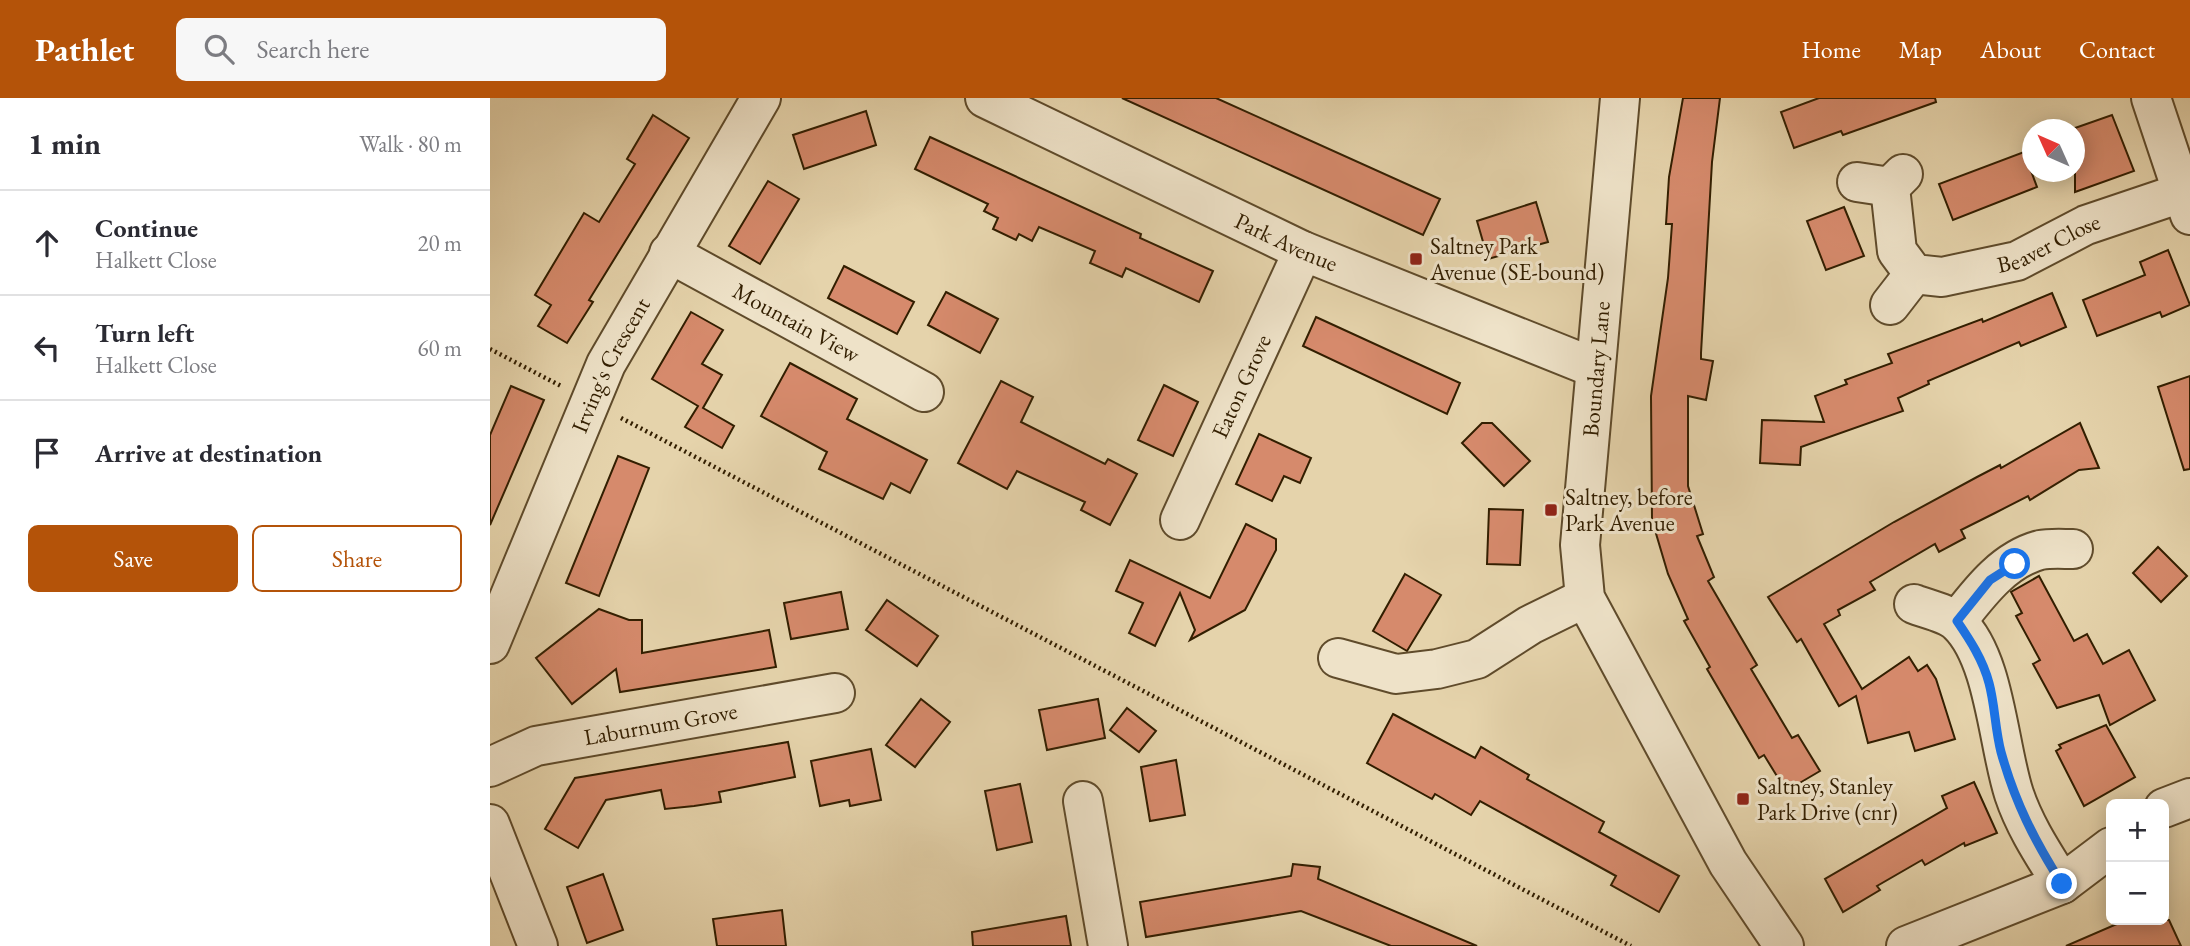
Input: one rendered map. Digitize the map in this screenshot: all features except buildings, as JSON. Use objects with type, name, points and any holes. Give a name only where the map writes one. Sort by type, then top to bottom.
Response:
[{"type":"street","name":"Irving's Crescent","points":[[490,644],[607,363],[761,98]]},
{"type":"street","name":"Park Avenue","points":[[985,98],[1303,251],[1595,368]]},
{"type":"street","name":"Boundary Lane","points":[[1620,98],[1580,545],[1585,598],[1728,863],[1784,946]]},
{"type":"street","points":[[2151,98],[2185,204]]},
{"type":"street","points":[[1883,181],[1896,251],[1914,274],[1890,305]]},
{"type":"street","name":"Beaver Close","points":[[1914,274],[1942,277],[2017,261],[2086,225],[2185,204]]},
{"type":"street","name":"Eaton Grove","points":[[1180,520],[1303,251]]},
{"type":"street","name":"Mountain View","points":[[669,253],[923,391]]},
{"type":"street","points":[[1957,621],[1990,580],[2015,564],[2040,550],[2073,549]]},
{"type":"street","points":[[1338,658],[1396,674],[1437,669],[1477,659],[1530,625],[1585,598]]},
{"type":"street","points":[[1914,604],[1957,621],[1973,643],[1989,681],[2001,749],[2015,796],[2030,834],[2062,884]]},
{"type":"street","name":"Laburnum Grove","points":[[490,767],[536,746],[835,694]]},
{"type":"street","points":[[2169,806],[2190,798]]},
{"type":"street","points":[[1083,801],[1108,946]]},
{"type":"street","points":[[490,824],[538,946]]},
{"type":"street","points":[[1906,946],[2062,884],[2106,851]]},
{"type":"path","points":[[490,349],[1631,946]]},
{"type":"place","name":"Saltney Park Avenue (SE-bound)","points":[[1416,259]]},
{"type":"place","name":"Saltney, before Park Avenue","points":[[1551,510]]},
{"type":"place","name":"Saltney, Stanley Park Drive (cnr)","points":[[1743,799]]},
{"type":"route","points":[[2015,564],[1990,580],[1957,621],[1973,643],[1989,681],[2001,749],[2030,834],[2062,884]]}]
